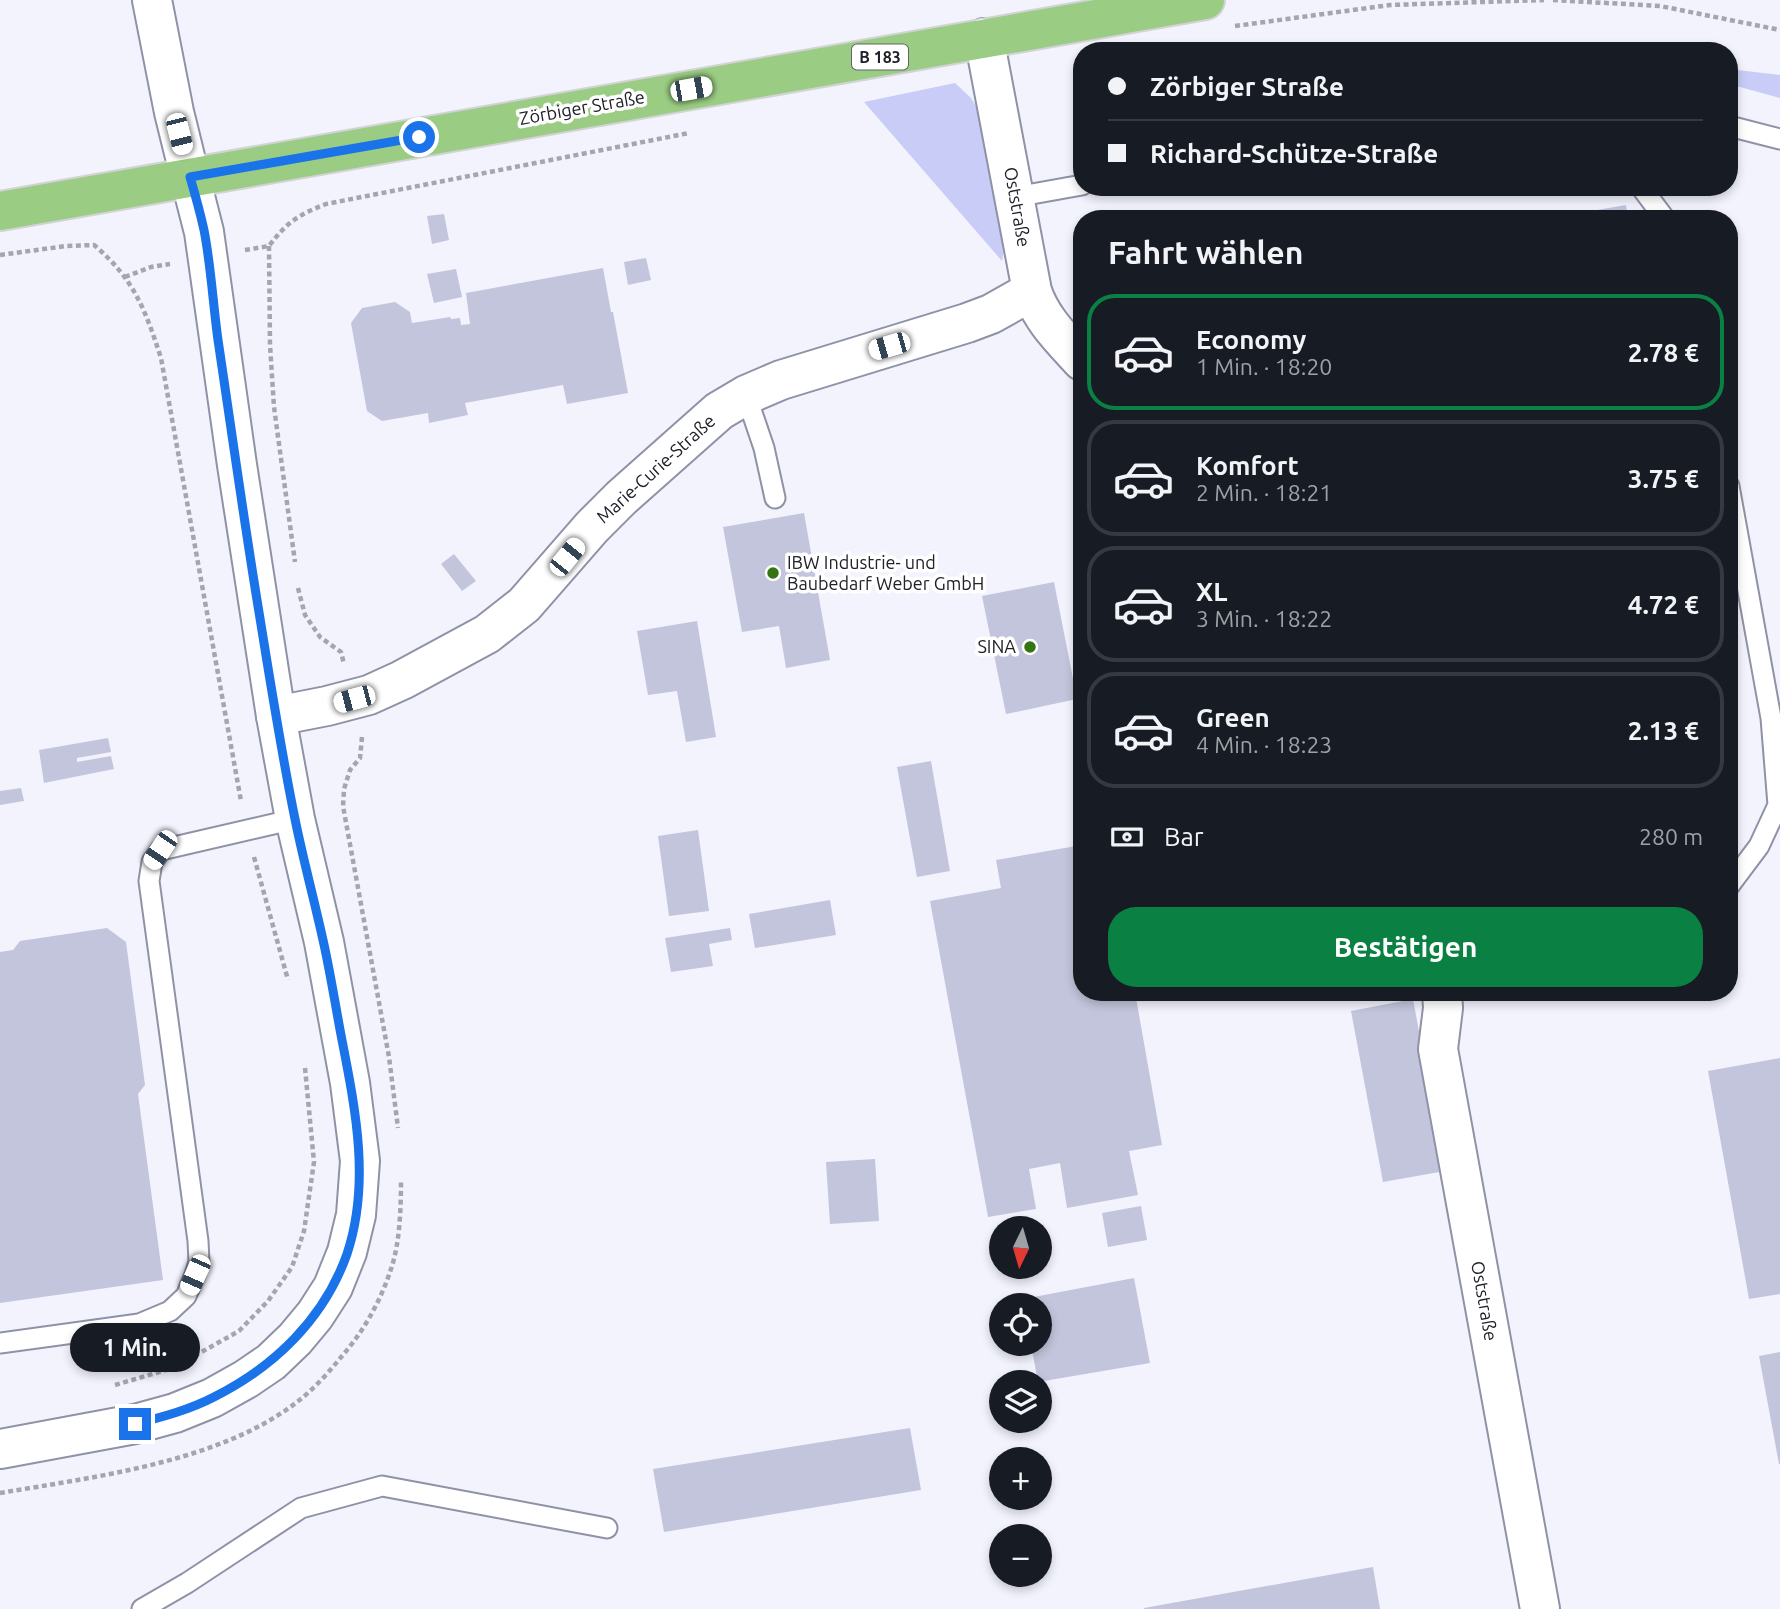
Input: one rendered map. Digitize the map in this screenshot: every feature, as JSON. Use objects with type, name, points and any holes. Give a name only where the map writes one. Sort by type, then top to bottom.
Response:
[{"type":"main road","name":"Zörbiger Straße","points":[[0,211],[1205,0]]},
{"type":"street","points":[[0,1449],[135,1424],[175,1413],[212,1398],[246,1379],[271,1362],[315,1315],[333,1287],[347,1252],[356,1215],[360,1161],[350,1083],[324,942],[295,819],[276,716],[248,545],[204,232],[174,112],[152,0]]},
{"type":"street","name":"Oststraße","points":[[984,38],[1032,291],[1036,304],[1050,326],[1073,351]]},
{"type":"street","name":"Marie-Curie-Straße","points":[[276,716],[369,695],[487,634],[524,606],[592,527],[621,498],[719,411],[781,380],[991,314],[1032,291]]},
{"type":"street","name":"Oststraße","points":[[1443,1001],[1438,1049],[1540,1609]]},
{"type":"lane","points":[[1738,127],[1780,139]]},
{"type":"lane","points":[[1014,197],[1073,187]]},
{"type":"lane","points":[[746,396],[764,448],[775,498]]},
{"type":"lane","points":[[1738,536],[1771,718],[1778,804],[1759,846],[1738,874]]},
{"type":"lane","points":[[0,1343],[139,1324],[170,1311],[186,1296],[199,1262],[198,1241],[149,881],[152,862],[160,850],[295,819]]},
{"type":"lane","points":[[142,1609],[187,1583],[301,1507],[382,1486],[607,1528]]},
{"type":"path","points":[[1232,27],[1390,5],[1544,0]]},
{"type":"path","points":[[1553,0],[1660,6],[1780,30]]},
{"type":"path","points":[[296,571],[270,345],[269,246],[282,229],[301,214],[326,204],[695,132]]},
{"type":"path","points":[[0,255],[94,245],[125,277],[146,312],[161,358],[247,830],[289,981]]},
{"type":"path","points":[[125,277],[151,267],[269,246]]},
{"type":"path","points":[[298,585],[305,615],[320,637],[341,652],[362,737],[360,758],[350,770],[344,789],[343,806],[389,1057],[398,1129]]},
{"type":"path","points":[[109,1387],[173,1368],[239,1331],[268,1301],[292,1267],[304,1231],[314,1162],[305,1068]]},
{"type":"path","points":[[0,1493],[122,1473],[180,1457],[263,1424],[298,1402],[356,1341],[387,1280],[398,1231],[401,1166]]},
{"type":"shaded area","points":[[1738,70],[1780,75],[1780,98],[1738,86]]},
{"type":"shaded area","points":[[955,83],[971,98],[981,115],[1005,245],[1002,261],[864,102]]},
{"type":"building","points":[[1626,205],[1627,210],[1597,210]]},
{"type":"building","points":[[444,214],[449,240],[432,244],[427,216]]},
{"type":"building","points":[[646,258],[651,280],[628,285],[624,262]]},
{"type":"building","points":[[603,268],[628,393],[567,404],[563,385],[465,403],[468,415],[429,423],[428,413],[382,421],[367,411],[351,323],[362,308],[395,302],[410,312],[412,323],[450,317],[460,318],[461,325],[470,324],[466,293]]},
{"type":"building","points":[[456,269],[462,297],[434,303],[427,274]]},
{"type":"building","name":"IBW Industrie- und Baubedarf Weber GmbH","points":[[804,513],[830,660],[786,668],[779,626],[742,632],[723,527]]},
{"type":"building","points":[[454,554],[476,581],[462,591],[441,564]]},
{"type":"building","name":"SINA","points":[[1054,582],[1073,679],[1073,700],[1006,714],[982,596]]},
{"type":"building","points":[[697,621],[716,737],[686,742],[677,691],[648,695],[637,631]]},
{"type":"building","points":[[108,738],[111,752],[77,758],[77,762],[111,756],[114,769],[44,783],[39,750]]},
{"type":"building","points":[[931,761],[950,871],[917,877],[897,767]]},
{"type":"building","points":[[21,788],[24,801],[0,805],[0,791]]},
{"type":"building","points":[[698,830],[709,911],[669,916],[658,836]]},
{"type":"building","points":[[1073,847],[1073,1001],[1137,1001],[1162,1145],[1129,1151],[1138,1195],[1067,1208],[1060,1163],[1029,1169],[1036,1209],[988,1217],[930,901],[1001,888],[996,860]]},
{"type":"building","points":[[830,900],[836,935],[755,948],[749,914]]},
{"type":"building","points":[[107,928],[126,942],[145,1085],[138,1094],[163,1280],[0,1303],[0,952],[13,950],[20,941]]},
{"type":"building","points":[[730,928],[732,940],[709,944],[713,966],[671,972],[665,938]]},
{"type":"building","points":[[1413,1001],[1445,1171],[1383,1182],[1351,1011]]},
{"type":"building","points":[[1780,1058],[1780,1294],[1749,1299],[1708,1071]]},
{"type":"building","points":[[875,1159],[879,1221],[830,1224],[826,1162]]},
{"type":"building","points":[[1141,1206],[1147,1240],[1108,1247],[1102,1213]]},
{"type":"building","points":[[1134,1278],[1150,1363],[1052,1380],[1052,1370],[1036,1370],[1033,1356],[1052,1356],[1052,1294]]},
{"type":"building","points":[[1780,1352],[1780,1464],[1779,1464],[1759,1356]]},
{"type":"building","points":[[910,1428],[921,1490],[664,1532],[653,1469]]},
{"type":"building","points":[[1373,1567],[1380,1609],[1144,1609],[1144,1608]]},
{"type":"place","name":"IBW Industrie- und Baubedarf Weber GmbH","points":[[773,573]]},
{"type":"place","name":"SINA","points":[[1030,647]]},
{"type":"route","points":[[135,1424],[175,1413],[212,1398],[271,1362],[295,1339],[333,1287],[347,1252],[359,1188],[358,1134],[350,1083],[324,942],[295,819],[276,716],[233,444],[204,232],[190,177],[419,137]]}]
